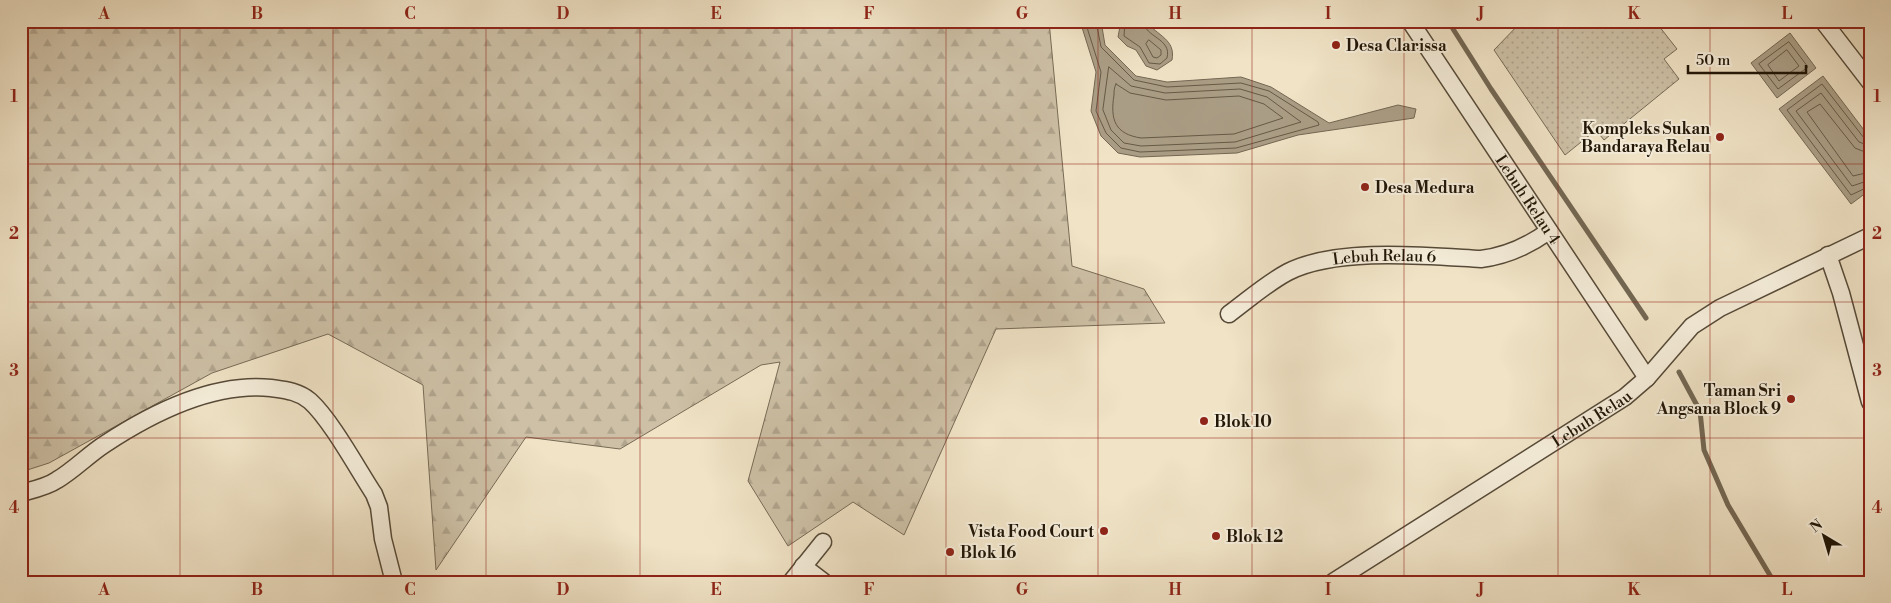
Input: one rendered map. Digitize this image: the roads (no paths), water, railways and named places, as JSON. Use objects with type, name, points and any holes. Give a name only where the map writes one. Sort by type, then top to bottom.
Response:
[{"type":"street","name":"Lebuh Relau 4","points":[[1410,21],[1647,378]]},
{"type":"street","points":[[1823,21],[1870,82]]},
{"type":"street","name":"Lebuh Relau 6","points":[[1229,314],[1277,278],[1309,264],[1393,254],[1481,259],[1495,258],[1533,243],[1549,231]]},
{"type":"street","name":"Lebuh Relau","points":[[1333,582],[1600,414],[1647,378],[1692,326],[1720,308],[1870,236]]},
{"type":"street","points":[[1828,255],[1841,293],[1870,402]]},
{"type":"street","points":[[21,493],[55,482],[105,444],[159,414],[202,396],[227,388],[254,386],[292,391],[308,399],[320,412],[374,494],[379,507],[383,539],[394,582]]},
{"type":"street","points":[[791,582],[823,542]]},
{"type":"street","points":[[803,566],[824,582]]},
{"type":"water","points":[[1080,21],[1101,21],[1105,45],[1136,76],[1167,82],[1241,77],[1271,87],[1329,123],[1398,105],[1416,109],[1414,118],[1298,135],[1237,153],[1140,157],[1118,153],[1101,136],[1091,111],[1096,72]]},
{"type":"water","points":[[1121,21],[1146,21],[1168,42],[1171,47],[1172,60],[1157,70],[1146,66],[1136,50],[1127,46],[1118,37]]},
{"type":"water","points":[[1790,33],[1816,68],[1777,98],[1751,63]]},
{"type":"water","points":[[1823,76],[1870,138],[1870,190],[1851,204],[1779,109]]},
{"type":"waterway","points":[[1448,21],[1491,89],[1646,318]]},
{"type":"waterway","points":[[1679,372],[1700,411],[1704,450],[1728,505],[1774,582]]},
{"type":"place","name":"Desa Clarissa","points":[[1336,45]]},
{"type":"place","name":"Kompleks Sukan Bandaraya Relau","points":[[1720,137]]},
{"type":"place","name":"Desa Medura","points":[[1365,187]]},
{"type":"place","name":"Taman Sri Angsana Block 9","points":[[1791,399]]},
{"type":"place","name":"Blok 10","points":[[1204,421]]},
{"type":"place","name":"Vista Food Court","points":[[1104,531]]},
{"type":"place","name":"Blok 12","points":[[1216,536]]},
{"type":"place","name":"Blok 16","points":[[950,552]]}]
